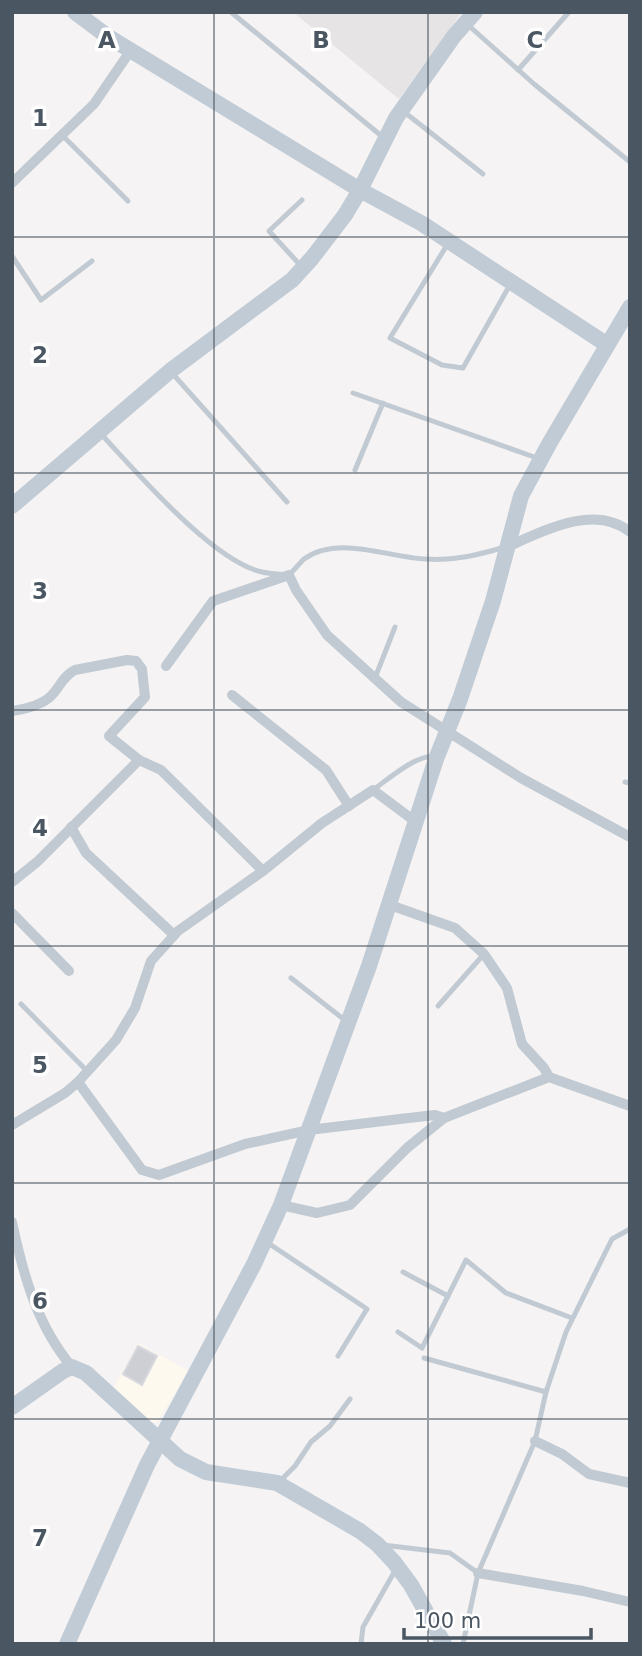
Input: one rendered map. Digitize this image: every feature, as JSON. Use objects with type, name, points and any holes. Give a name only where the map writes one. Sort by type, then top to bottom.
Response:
[{"type":"street","points":[[75,12],[131,50],[360,190],[402,212],[606,344]]},
{"type":"street","points":[[12,506],[170,371],[264,302],[303,268],[333,233],[360,190],[401,109],[470,17]]},
{"type":"street","points":[[14,178],[94,104],[131,50]]},
{"type":"street","points":[[67,1644],[159,1441],[265,1242],[281,1205],[390,905],[436,759],[483,630],[519,504],[540,459],[630,307]]},
{"type":"street","points":[[507,547],[547,529],[589,519],[606,519],[619,523],[630,532]]},
{"type":"street","points":[[166,666],[213,601],[289,575],[296,590],[327,635],[401,702],[542,790],[630,837]]},
{"type":"street","points":[[12,711],[49,698],[67,674],[75,670],[127,660],[136,661],[142,669],[145,696],[109,736],[139,760],[161,770],[263,872]]},
{"type":"street","points":[[232,695],[326,770],[349,806]]},
{"type":"street","points":[[12,882],[37,862],[139,760]]},
{"type":"street","points":[[12,1125],[52,1102],[78,1082],[116,1040],[135,1007],[152,961],[173,935],[263,872],[322,823],[373,790],[416,822]]},
{"type":"street","points":[[71,827],[86,853],[173,935]]},
{"type":"street","points":[[390,905],[455,928],[484,954],[507,988],[522,1044],[549,1077]]},
{"type":"street","points":[[12,913],[69,971]]},
{"type":"street","points":[[281,1205],[317,1213],[350,1205],[407,1147],[444,1118],[549,1077],[630,1105]]},
{"type":"street","points":[[78,1082],[142,1170],[159,1175],[245,1144],[309,1130],[400,1118],[435,1115],[444,1118]]},
{"type":"street","points":[[12,1222],[37,1311],[61,1355],[72,1367],[86,1373],[180,1459],[206,1472],[278,1483],[360,1531],[377,1544],[397,1566],[411,1585],[444,1644]]},
{"type":"street","points":[[12,1407],[72,1367]]},
{"type":"street","points":[[535,1441],[562,1454],[589,1474],[630,1483]]},
{"type":"street","points":[[478,1573],[630,1602]]},
{"type":"lane","points":[[518,70],[569,12]]},
{"type":"lane","points":[[232,13],[384,138]]},
{"type":"lane","points":[[470,17],[518,70],[630,162]]},
{"type":"lane","points":[[401,109],[483,174]]},
{"type":"lane","points":[[62,135],[128,201]]},
{"type":"lane","points":[[302,201],[269,231],[303,268]]},
{"type":"lane","points":[[449,242],[390,338],[442,365],[463,368],[512,283]]},
{"type":"lane","points":[[12,256],[41,300],[92,261]]},
{"type":"lane","points":[[170,371],[287,502]]},
{"type":"lane","points":[[353,393],[540,459]]},
{"type":"lane","points":[[355,470],[383,403]]},
{"type":"lane","points":[[98,431],[180,517],[221,550],[244,565],[262,572],[289,575],[306,558],[328,550],[349,548],[425,559],[466,559],[507,547]]},
{"type":"lane","points":[[375,678],[395,627]]},
{"type":"lane","points":[[373,790],[418,760],[427,756],[436,759]]},
{"type":"lane","points":[[438,1006],[484,954]]},
{"type":"lane","points":[[290,978],[348,1023]]},
{"type":"lane","points":[[20,1004],[88,1071]]},
{"type":"lane","points":[[463,1644],[478,1573],[535,1441],[546,1392],[572,1318],[612,1239],[630,1229]]},
{"type":"lane","points":[[265,1242],[367,1309],[338,1356]]},
{"type":"lane","points":[[398,1332],[422,1348],[466,1260],[506,1293],[572,1318]]},
{"type":"lane","points":[[403,1272],[448,1296]]},
{"type":"lane","points":[[424,1358],[546,1392]]},
{"type":"lane","points":[[278,1483],[295,1466],[311,1442],[330,1426],[350,1399]]},
{"type":"lane","points":[[377,1544],[450,1553],[478,1573]]},
{"type":"lane","points":[[361,1644],[363,1627],[397,1566]]},
{"type":"shaded area","points":[[293,12],[462,12],[399,99]]},
{"type":"shaded area","points":[[138,1343],[189,1371],[157,1422],[151,1422],[113,1389]]},
{"type":"building","points":[[138,1346],[157,1356],[142,1385],[123,1374]]}]
